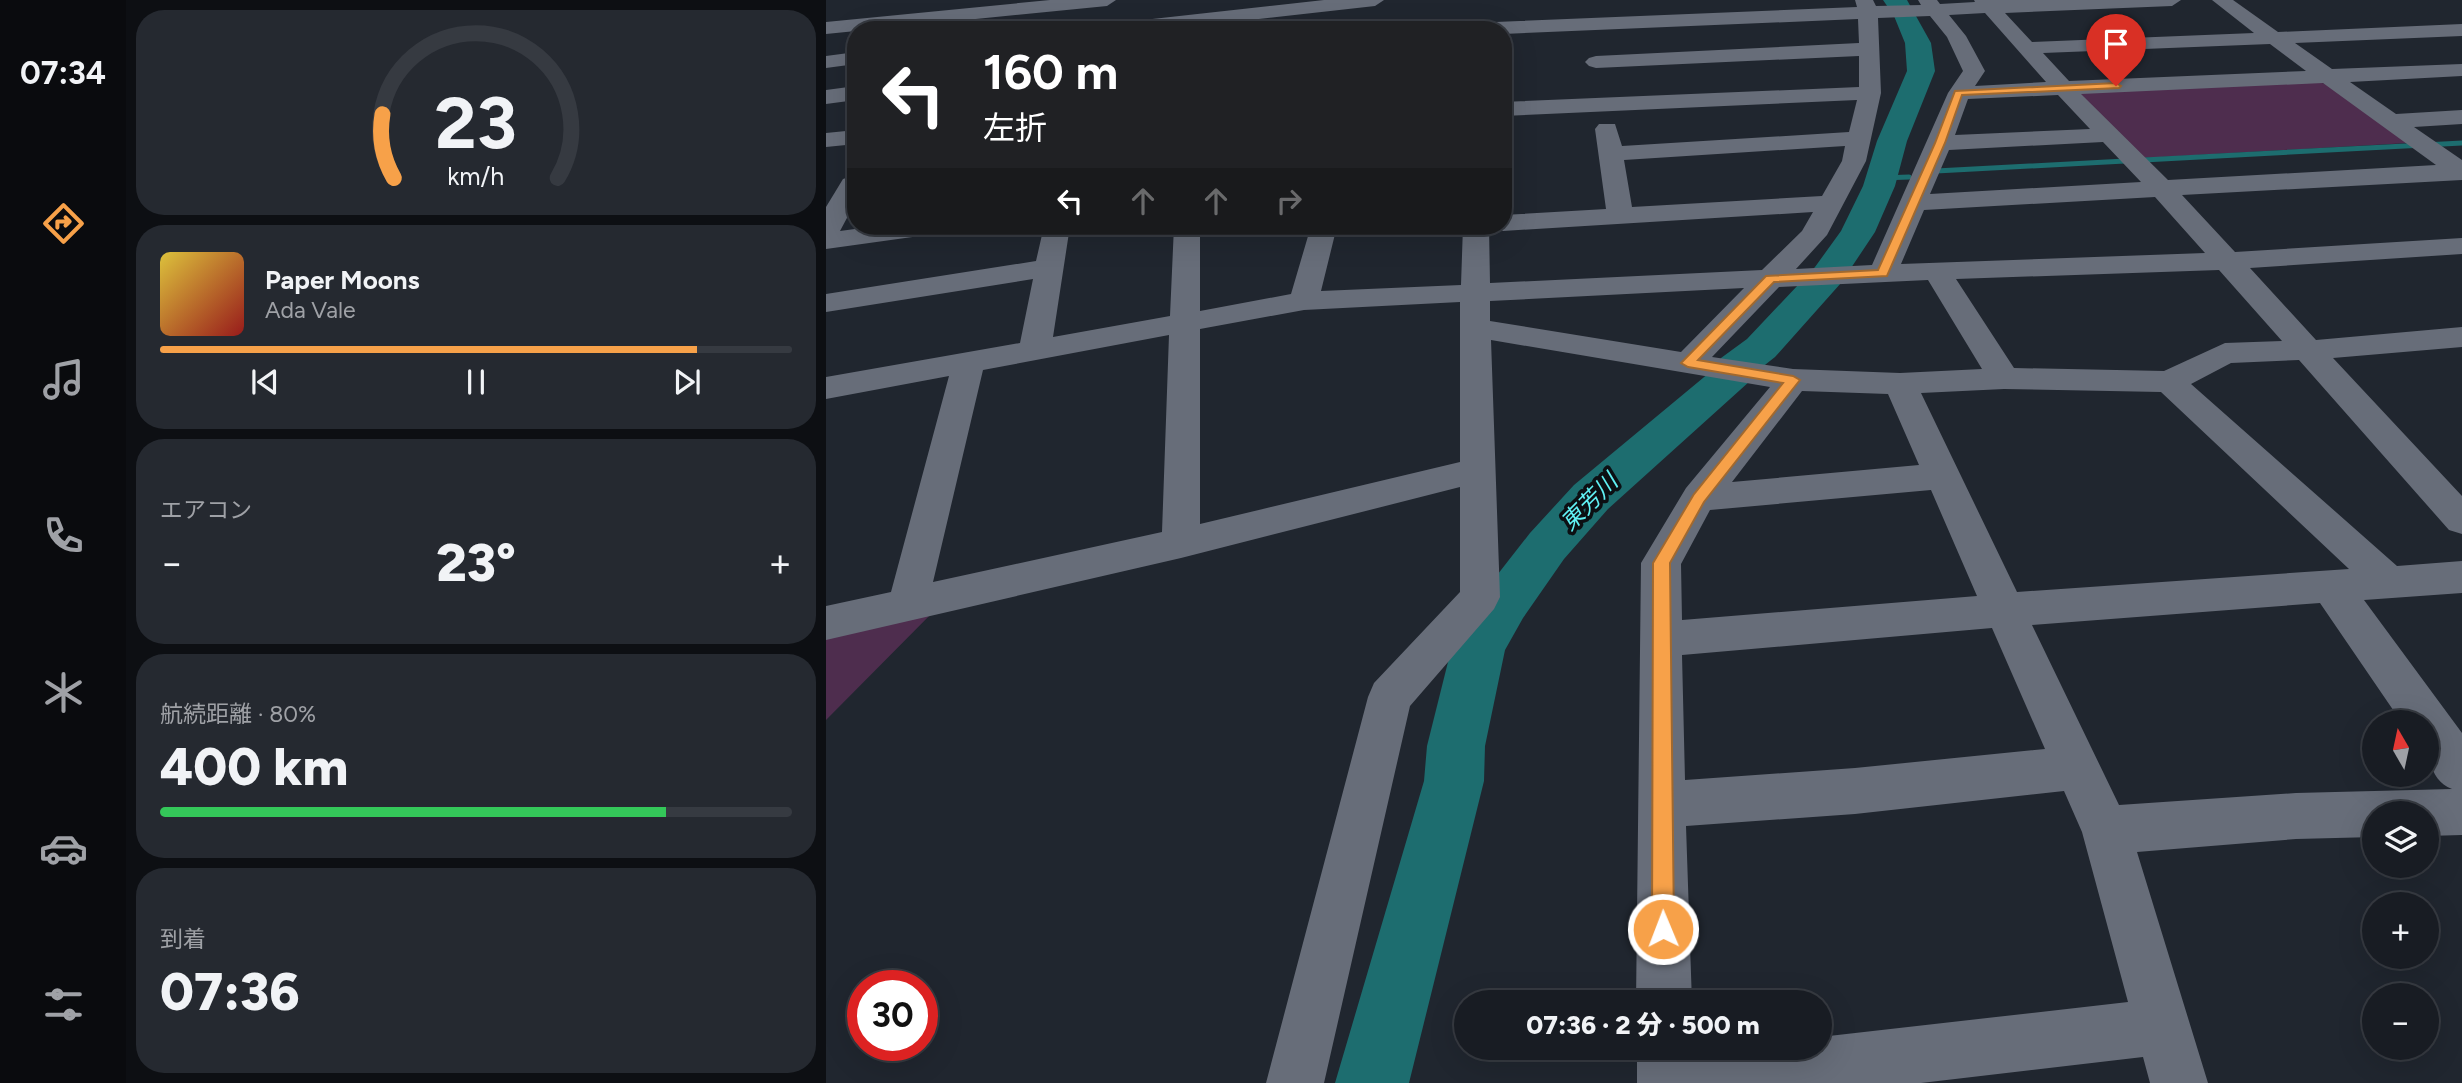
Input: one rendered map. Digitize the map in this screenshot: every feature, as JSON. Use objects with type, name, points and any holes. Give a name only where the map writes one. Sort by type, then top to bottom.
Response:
[{"type":"street","points":[[829,20],[1105,0],[1100,21]]},
{"type":"street","points":[[1586,0],[1620,217]]},
{"type":"street","points":[[1512,23],[1589,24],[1868,8],[2172,0]]},
{"type":"street","points":[[2221,0],[2462,172]]},
{"type":"street","points":[[1986,4],[2063,89],[2161,188],[2462,520]]},
{"type":"street","points":[[1883,273],[1959,93],[1974,71],[1956,36],[1926,6]]},
{"type":"street","points":[[1211,21],[1374,7]]},
{"type":"street","points":[[1688,363],[1813,235],[1854,161],[1870,93],[1868,8]]},
{"type":"street","points":[[2027,48],[2462,30]]},
{"type":"street","points":[[1596,62],[1867,49]]},
{"type":"street","points":[[826,62],[847,59]]},
{"type":"street","points":[[1959,93],[2462,70]]},
{"type":"street","points":[[1512,109],[1870,93]]},
{"type":"street","points":[[826,97],[847,94]]},
{"type":"street","points":[[2392,121],[2462,117]]},
{"type":"street","points":[[1940,143],[2109,135]]},
{"type":"street","points":[[826,141],[847,138]]},
{"type":"street","points":[[1611,154],[1861,138]]},
{"type":"street","points":[[1914,203],[2462,172]]},
{"type":"street","points":[[826,188],[847,185]]},
{"type":"street","points":[[826,231],[847,196]]},
{"type":"street","points":[[1512,223],[1830,203]]},
{"type":"street","points":[[826,241],[869,235]]},
{"type":"street","points":[[1035,348],[1055,235]]},
{"type":"street","points":[[1181,542],[1187,235]]},
{"type":"street","points":[[1304,301],[1322,235]]},
{"type":"street","points":[[1295,1083],[1390,697],[1480,597],[1476,235]]},
{"type":"street","points":[[826,388],[1304,301],[1883,273],[2225,261],[2462,246]]},
{"type":"street","points":[[826,303],[1049,268]]},
{"type":"street","points":[[1938,273],[2004,378]]},
{"type":"street","points":[[1475,328],[1793,380],[1900,384],[2004,378],[2169,382],[2225,353],[2309,350],[2462,338]]},
{"type":"street","points":[[908,603],[969,362]]},
{"type":"street","points":[[1664,990],[1661,563],[1699,498],[1793,380]]},
{"type":"street","points":[[2169,382],[2390,583]]},
{"type":"street","points":[[1900,384],[2106,830],[2179,1083]]},
{"type":"street","points":[[826,623],[1181,542],[1478,470]]},
{"type":"street","points":[[1699,498],[1941,477]]},
{"type":"street","points":[[1661,639],[2005,610],[2462,578]]},
{"type":"street","points":[[2332,588],[2462,771]]},
{"type":"street","points":[[1661,805],[1855,792],[2076,768]]},
{"type":"street","points":[[2439,813],[2462,812]]},
{"type":"street","points":[[2106,830],[2296,816],[2362,814]]},
{"type":"street","points":[[1678,1083],[2163,1026]]},
{"type":"street","points":[[1665,1060],[1666,1083]]},
{"type":"shaded area","points":[[2314,81],[2326,84],[2408,143],[2144,158],[2076,95],[2081,92]]},
{"type":"shaded area","points":[[938,607],[826,720],[826,634]]},
{"type":"waterway","name":"東芳川","points":[[1372,1083],[1454,781],[1456,746],[1479,646],[1505,603],[1547,546],[1591,497],[1735,372],[1735,367],[1761,348],[1828,275],[1858,232],[1879,186],[1892,141],[1921,71],[1918,43],[1906,16],[1895,0]]},
{"type":"waterway","points":[[1936,171],[2462,143]]},
{"type":"waterway","points":[[1881,178],[1909,177]]},
{"type":"route","points":[[1663,929],[1661,563],[1699,498],[1793,380],[1688,363],[1771,279],[1883,273],[1959,93],[2116,86]]}]
